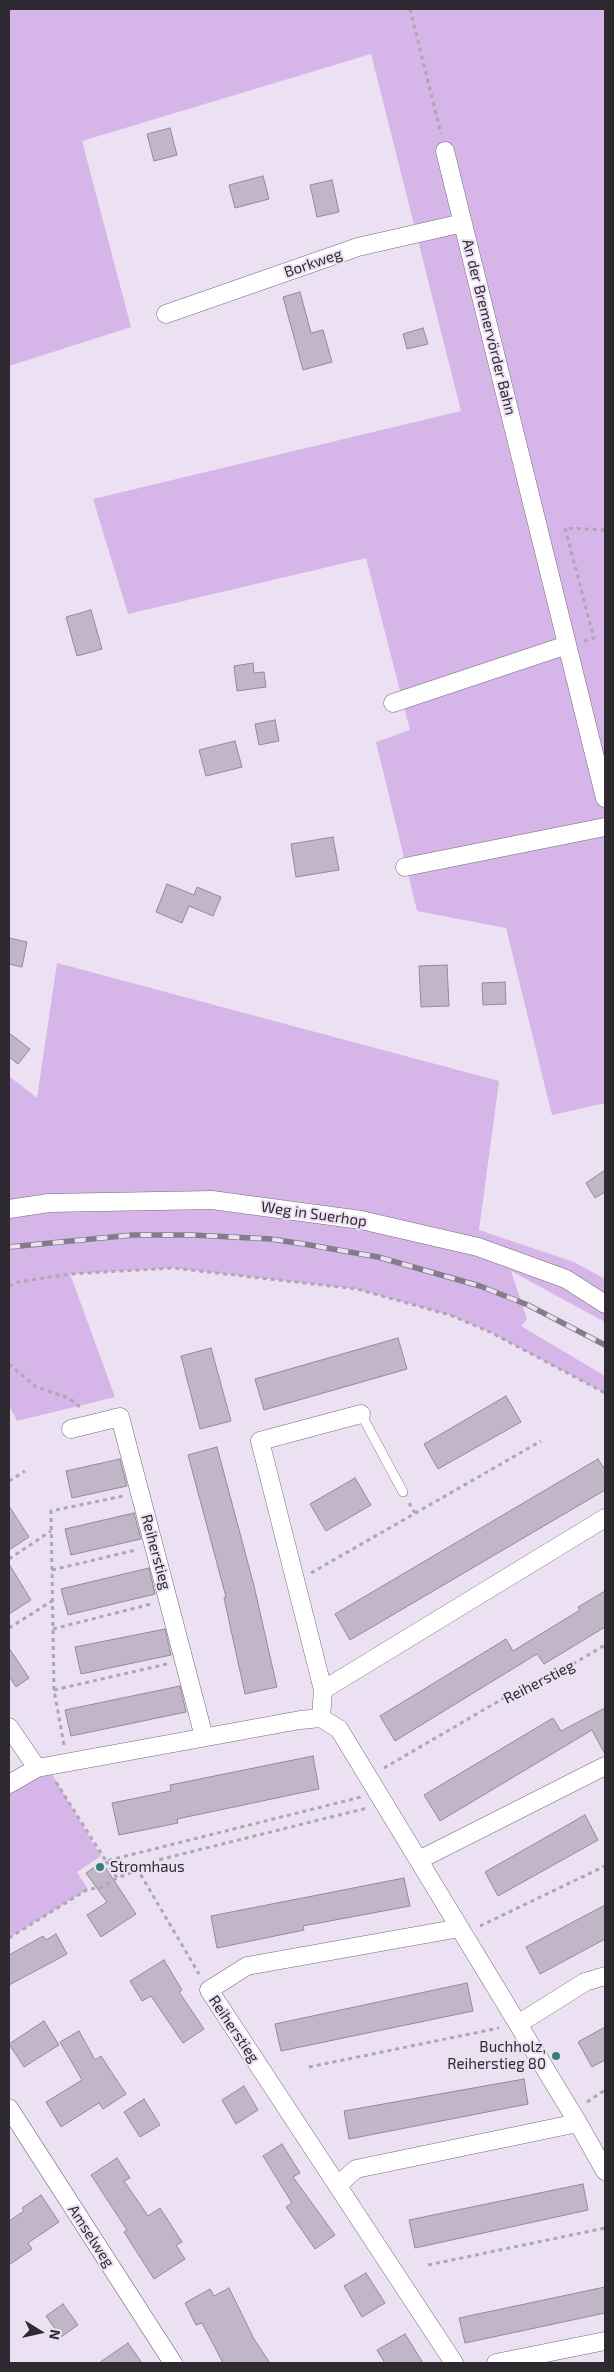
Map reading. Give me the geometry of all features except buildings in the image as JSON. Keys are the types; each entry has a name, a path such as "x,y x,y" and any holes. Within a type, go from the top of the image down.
{"street":[{"name":"An der Bremervörder Bahn","path":"445,151 605,798"},
{"name":"Borkweg","path":"166,314 358,248 463,224"},
{"path":"393,703 567,645"},
{"path":"405,867 605,828"},
{"name":"Weg in Suerhop","path":"9,1209 49,1204 212,1200 361,1220 478,1247 566,1279 605,1304"},
{"path":"321,1718 323,1690 260,1441 361,1414"},
{"name":"Reiherstieg","path":"71,1429 120,1417 204,1737"},
{"path":"323,1690 605,1518"},
{"path":"9,1784 42,1767 300,1720 321,1718 339,1729 578,2123 605,2171"},
{"path":"9,1727 42,1767"},
{"path":"419,1860 605,1766"},
{"name":"Reiherstieg","path":"454,2363 209,1990 246,1966 462,1931"},
{"path":"518,2024 585,1982 605,1976"},
{"name":"Amselweg","path":"9,2108 173,2363"},
{"path":"338,2185 356,2168 578,2123"},
{"path":"496,2363 605,2342"}],"lane":[{"path":"361,1414 403,1492"}],"path":[{"path":"410,9 445,151"},
{"path":"567,645 594,638 565,528 605,530"},
{"path":"9,1286 18,1282 70,1274 174,1268 357,1289 450,1315 490,1332 605,1393"},
{"path":"9,1364 36,1387 69,1398 100,1422"},
{"path":"296,1582 541,1441"},
{"path":"9,1482 25,1471"},
{"path":"68,1762 54,1690 51,1511 140,1492"},
{"path":"9,1559 51,1531"},
{"path":"52,1570 154,1546"},
{"path":"53,1629 168,1600"},
{"path":"9,1628 52,1601"},
{"name":"Reiherstieg","path":"368,1777 528,1684 549,1678 605,1646"},
{"path":"54,1690 184,1660"},
{"path":"42,1767 117,1878"},
{"path":"106,1861 381,1798"},
{"path":"9,1938 88,1888 100,1888 117,1878 138,1870 150,1862 381,1798"},
{"path":"462,1931 605,1866"},
{"path":"138,1870 209,1990"},
{"path":"309,2067 518,2024"},
{"path":"428,2265 605,2228"}],"shaded area":[{"path":"9,9 605,9 605,1103 552,1115 506,928 417,911 376,742 410,730 366,558 128,614 93,499 461,411 371,54 82,141 131,327 9,366"},
{"path":"57,963 499,1081 479,1230 574,1262 605,1279 605,1322 511,1271 527,1319 521,1326 605,1376 605,1393 490,1332 450,1315 357,1289 173,1268 70,1274 115,1397 17,1421 9,1405 9,1076 37,1098"},
{"path":"47,1766 101,1856 77,1872 88,1889 9,1938 9,1784"}],"railway":[{"path":"9,1247 133,1235 192,1235 271,1239 310,1245 378,1257 480,1286 528,1305 605,1345"}],"place":[{"name":"Stromhaus","path":"100,1867"},
{"name":"Buchholz, Reiherstieg 80","path":"556,2056"}]}
